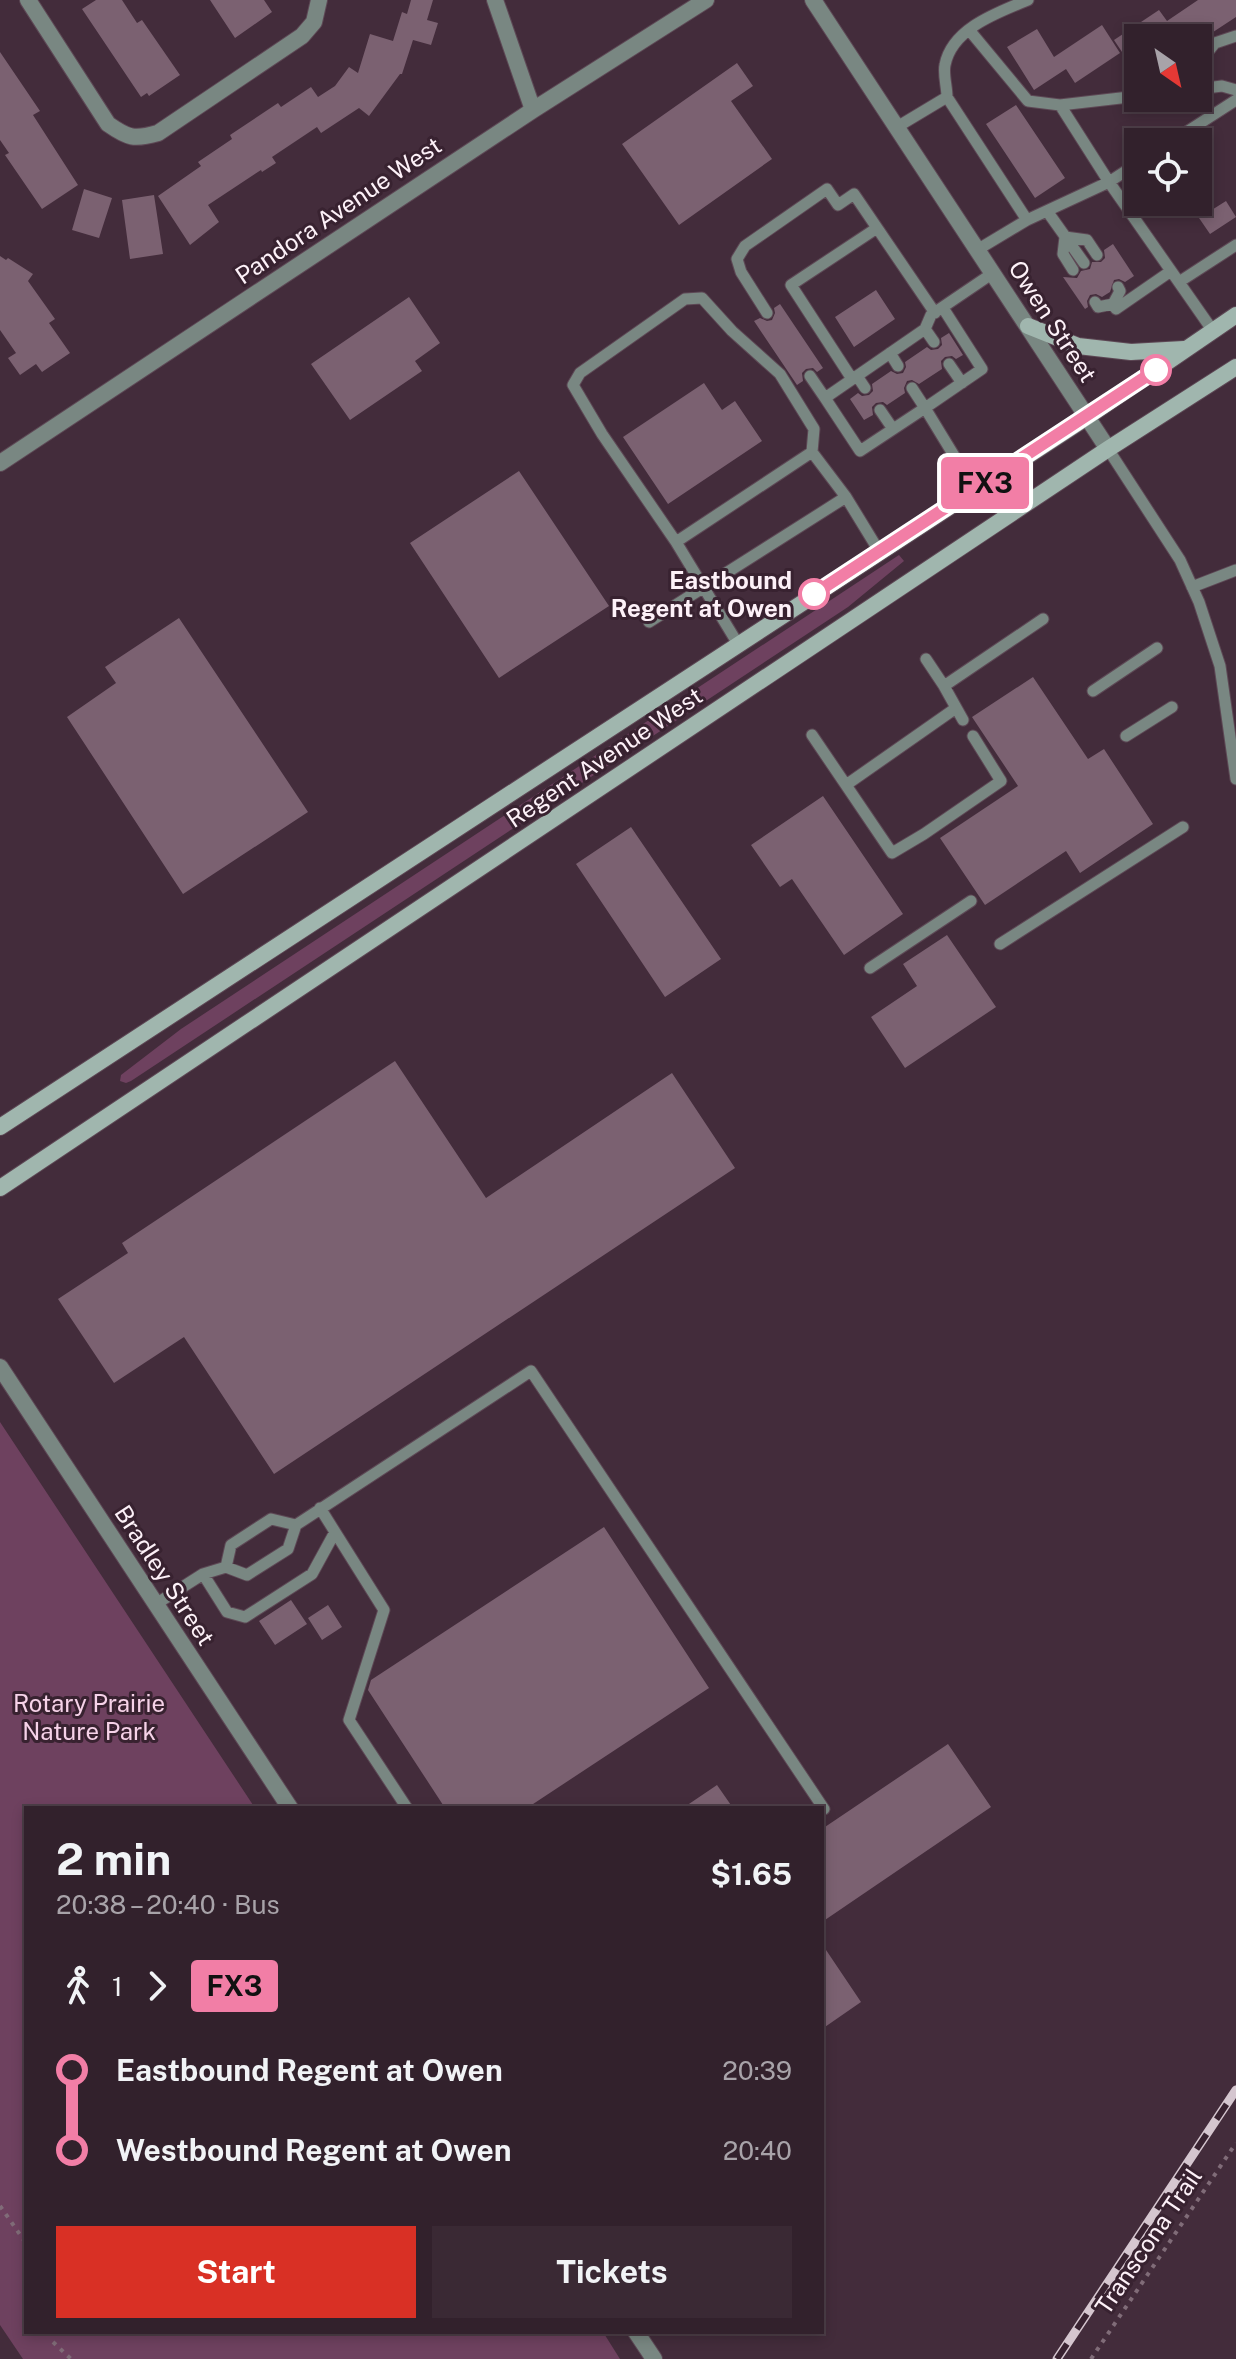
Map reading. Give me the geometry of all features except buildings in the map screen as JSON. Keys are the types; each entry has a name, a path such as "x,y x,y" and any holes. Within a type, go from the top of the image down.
{"main road":[{"name":"Regent Avenue West","path":"0,1127 1087,417 1236,315"},
{"path":"1028,326 1078,346 1131,352 1186,349"},
{"name":"Regent Avenue West","path":"0,1188 1108,449 1236,367"}],"street":[{"path":"28,0 108,124 125,136 141,138 158,133 302,36 314,22 319,0"},
{"path":"495,0 533,110"},
{"name":"Pandora Avenue West","path":"2,459 706,0"},
{"name":"Owen Street","path":"813,0 1108,449"},
{"name":"Bradley Street","path":"0,1367 289,1806"},
{"path":"637,2334 654,2359"}],"lane":[{"path":"1027,220 947,97 945,65 955,44 987,17 1028,0"},
{"path":"970,31 1028,101 1060,105 1124,98"},
{"path":"1212,47 1236,36"},
{"path":"1212,87 1236,90"},
{"path":"897,127 947,97"},
{"path":"1193,128 1236,100"},
{"path":"1060,105 1109,182 1213,331"},
{"path":"977,250 1027,220 1124,172"},
{"path":"767,313 741,272 737,259 745,246 827,189 838,205 854,194 982,369 860,451 810,376"},
{"path":"1047,211 1065,237 1079,266"},
{"path":"865,388 854,377 791,285 877,228"},
{"path":"1065,237 1087,240 1097,255"},
{"path":"1179,282 1236,245"},
{"path":"1109,299 1116,309 1171,271"},
{"path":"825,398 925,329 939,310 993,273"},
{"path":"1095,302 1098,307 1120,291 1118,287"},
{"path":"738,644 676,542 602,434 573,385 580,373 685,299 702,298 732,331 780,374 814,429 812,452 846,497 879,551"},
{"path":"925,329 934,342"},
{"path":"890,353 898,366"},
{"path":"949,364 962,383"},
{"path":"912,388 975,490"},
{"path":"880,410 893,429"},
{"name":"Owen Street","path":"1108,449 1180,560 1192,587 1220,666 1236,779"},
{"path":"676,542 812,452"},
{"path":"649,622 846,497"},
{"path":"1192,587 1236,570"},
{"path":"944,686 1043,619"},
{"path":"1093,691 1157,648"},
{"path":"926,659 963,720"},
{"path":"1126,736 1172,707"},
{"path":"846,785 956,708"},
{"path":"812,735 892,853 1001,781 973,736"},
{"path":"1000,944 1183,827"},
{"path":"870,968 971,901"},
{"path":"156,1604 203,1574 226,1567 247,1575 288,1549 296,1525 531,1371 822,1806"},
{"path":"320,1508 384,1610 349,1720 406,1806"},
{"path":"226,1567 231,1545 271,1519 296,1525"},
{"path":"203,1574 227,1612 245,1617 312,1574 335,1532"}],"path":[{"name":"Transcona Trail","path":"1091,2359 1236,2143"},
{"path":"0,2206 24,2240"},
{"path":"53,2334 53,2342 71,2359"}],"green space":[{"path":"899,555 904,561 848,607 131,1081 120,1081 121,1075 181,1029"},
{"name":"Rotary Prairie Nature Park","path":"0,1422 254,1806 24,1806 24,2334 604,2334 620,2359 23,2359 0,2325"}],"railway":[{"path":"1057,2359 1236,2090"}],"bus line":[{"name":"FX3","path":"814,594 1156,370"}],"place":[{"name":"Eastbound Regent at Owen","path":"814,594"}]}
